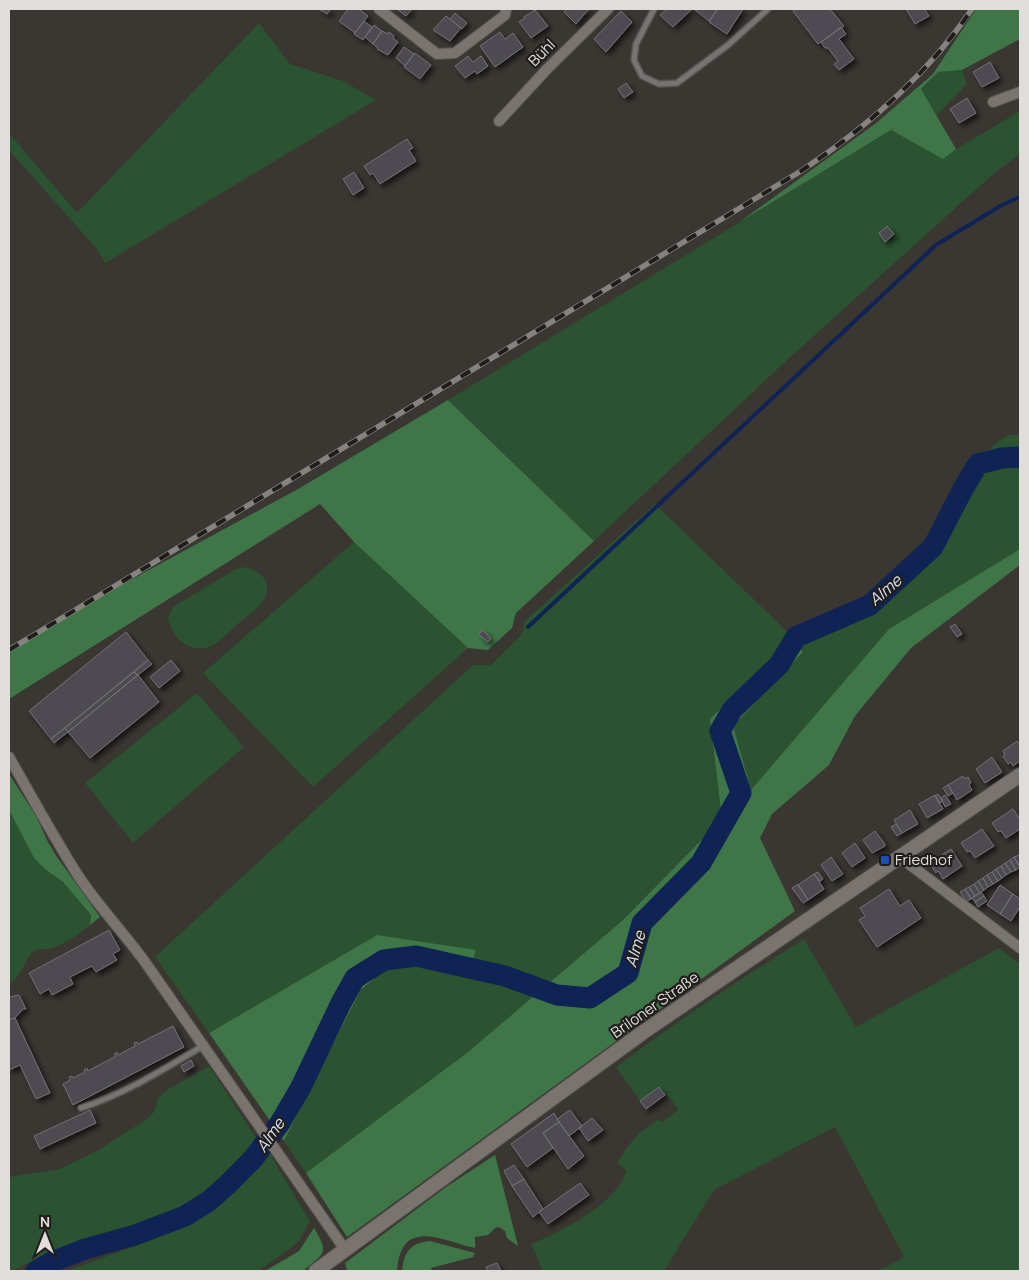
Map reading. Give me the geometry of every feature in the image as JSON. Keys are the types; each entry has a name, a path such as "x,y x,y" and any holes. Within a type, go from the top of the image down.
{"main road":[{"name":"Briloner Straße","path":"316,1271 346,1251 498,1137 634,1039 1020,775"}],"street":[{"path":"379,9 437,54 455,53 506,15 506,9"},
{"name":"Bühl","path":"498,121 608,9"},
{"path":"993,102 1020,92"},
{"path":"9,757 80,878 110,919 130,940 146,962 346,1251"},
{"path":"901,858 1020,948"}],"lane":[{"path":"654,9 636,44 634,60 642,76 659,84 677,83 728,45 768,9"},
{"path":"81,1108 102,1101 129,1088 203,1046"}],"green space":[{"path":"976,9 1020,9 1020,39 962,70 938,72 921,89 956,149 943,159 891,130 738,223 875,124 933,74"},
{"path":"259,23 290,64 343,81 376,100 105,263 97,249 9,150 9,133 77,213"},
{"path":"962,70 967,84 937,115 921,90 938,72"},
{"path":"1020,111 1020,154 992,175 785,362 594,541 448,400 891,130 943,158"},
{"path":"448,400 594,541 516,613 512,628 488,650 468,648 354,542 320,504 9,699 9,646 298,489"},
{"path":"1008,435 1020,435 1020,549 889,629 751,791 732,726 803,652 787,638 778,652 710,719 722,819 623,920 468,1052 306,1173 284,1141 361,991 386,969 417,965 467,976 377,935 209,1033 155,957 473,665 491,665 521,635 525,621 655,504 800,644 872,611 937,550 980,475 992,446"},
{"path":"354,542 468,648 313,787 203,673"},
{"path":"1020,549 1020,565 911,648 855,716 829,765 772,814 760,838 795,911 347,1237 306,1173 468,1052 623,920 722,819 710,719 778,652 788,638 803,652 733,726 751,790 889,629"},
{"path":"247,567 259,573 266,582 266,597 260,605 209,647 195,648 179,640 172,630 168,618 173,607 236,569"},
{"path":"197,693 244,747 133,843 85,783"},
{"path":"9,774 36,816 57,857 100,917 90,925 91,915 63,882 34,858 9,810"},
{"path":"9,810 34,858 63,882 91,915 90,925 71,939 50,949 31,953 18,976 9,984"},
{"path":"377,935 476,950 467,976 417,965 386,969 361,990 284,1141 209,1033"},
{"path":"804,939 856,1027 999,948 1020,964 1020,1271 878,1271 904,1257 835,1127 714,1190 664,1271 543,1271 531,1244 574,1223 604,1201 617,1189 627,1171 617,1163 631,1143 651,1124 659,1119 662,1122 678,1110 659,1087 640,1101 616,1067 756,969"},
{"path":"209,1066 257,1139 220,1179 173,1215 9,1271 9,1177 60,1169 100,1149 147,1119 154,1112 159,1097 167,1090"},
{"path":"270,1152 310,1221 299,1241 258,1271 67,1271 170,1233 207,1214 238,1189"},
{"path":"495,1155 518,1246 507,1238 505,1231 499,1227 495,1228 488,1235 475,1237 475,1248 425,1236 415,1238 406,1243 400,1254 397,1271 347,1271 345,1263 446,1187"},
{"path":"314,1228 323,1248 322,1253 316,1260 303,1271 265,1271 299,1251"},
{"path":"430,1241 475,1253 473,1257 431,1268 432,1271 402,1271 404,1259 409,1250 417,1244"}],"building":[{"path":"319,9 331,9 327,14"},
{"path":"348,9 359,9 368,16 355,33 339,21"},
{"path":"397,9 412,9 406,16"},
{"path":"567,9 589,9 576,24 564,12"},
{"path":"667,9 692,9 673,27 660,15"},
{"path":"694,9 715,9 717,10 709,21"},
{"path":"717,9 743,9 727,34 709,22"},
{"path":"796,9 830,9 844,26 818,44 793,11"},
{"path":"906,9 924,9 929,16 915,24"},
{"path":"535,10 548,26 531,38 519,22"},
{"path":"621,11 632,22 606,52 594,39"},
{"path":"455,13 467,23 462,29 450,19"},
{"path":"446,16 461,28 450,41 433,30"},
{"path":"364,21 372,27 363,40 354,34"},
{"path":"374,25 382,31 373,44 365,37"},
{"path":"841,27 846,34 839,39 854,59 839,70 834,64 838,61 821,42"},
{"path":"382,31 388,34 389,32 398,42 388,55 377,49 373,44"},
{"path":"500,32 505,39 513,33 523,47 495,67 480,46"},
{"path":"404,47 414,54 405,66 396,58"},
{"path":"415,53 431,65 420,79 404,67"},
{"path":"468,56 473,62 481,56 488,66 477,74 475,71 465,78 455,66"},
{"path":"990,62 999,78 982,87 973,72"},
{"path":"626,83 633,92 624,98 618,89"},
{"path":"967,98 976,113 959,123 950,109"},
{"path":"407,139 413,148 409,150 416,161 380,184 373,173 370,175 364,166"},
{"path":"354,172 364,188 353,195 343,179"},
{"path":"887,226 894,234 885,242 879,233"},
{"path":"955,624 962,634 957,637 950,627"},
{"path":"483,630 491,639 487,642 479,634"},
{"path":"126,632 148,660 51,739 29,711"},
{"path":"148,660 152,664 138,675 134,672"},
{"path":"171,660 180,671 159,688 150,677"},
{"path":"134,672 138,675 68,732 65,728"},
{"path":"138,675 159,702 90,758 68,732"},
{"path":"65,728 68,732 54,743 51,739"},
{"path":"1017,741 1020,745 1020,761 1013,766 1011,762 1008,764 1003,756 1005,755 1003,751"},
{"path":"992,757 1002,772 985,783 976,769"},
{"path":"963,776 965,779 968,777 972,790 957,800 948,785"},
{"path":"948,785 953,793 948,796 943,788"},
{"path":"938,794 943,801 939,803 935,796"},
{"path":"935,795 943,809 927,818 919,804"},
{"path":"945,795 951,804 945,807 941,798"},
{"path":"1013,809 1020,819 1020,829 1006,838 1001,831 998,832 992,823"},
{"path":"910,810 918,824 902,833 894,820"},
{"path":"896,824 902,833 897,836 891,827"},
{"path":"982,829 994,846 975,858 970,851 967,852 961,843"},
{"path":"875,831 885,846 872,853 863,840"},
{"path":"855,843 865,858 852,867 842,853"},
{"path":"951,849 962,866 943,879 938,871 936,873 929,863"},
{"path":"1019,855 1020,857 1020,867 1014,857"},
{"path":"831,857 843,874 832,881 821,865"},
{"path":"1014,857 1020,867 1016,870 1010,860"},
{"path":"1010,860 1016,870 1011,872 1005,863"},
{"path":"1005,863 1011,872 1006,875 1001,866"},
{"path":"1001,866 1006,875 1002,878 996,869"},
{"path":"996,869 1002,878 998,881 992,872"},
{"path":"818,872 823,879 820,881 814,874"},
{"path":"992,872 998,881 993,884 987,875"},
{"path":"814,874 824,889 808,900 798,885"},
{"path":"987,875 993,884 988,887 983,878"},
{"path":"983,878 988,887 984,890 978,881"},
{"path":"978,881 984,890 980,893 974,884"},
{"path":"798,884 808,900 803,903 792,888"},
{"path":"974,884 980,893 975,896 969,887"},
{"path":"1000,885 1013,894 1000,914 987,905"},
{"path":"969,887 975,896 971,899 965,889"},
{"path":"889,889 900,906 909,900 921,918 877,947 859,920 865,916 860,908"},
{"path":"965,889 971,899 966,901 960,892"},
{"path":"981,892 984,896 975,902 972,898"},
{"path":"1013,894 1020,899 1020,907 1011,921 1000,914"},
{"path":"984,896 987,901 978,907 975,902"},
{"path":"109,930 120,950 113,954 117,960 96,972 92,966 70,977 73,984 52,995 49,989 40,994 29,973"},
{"path":"19,995 26,1009 23,1009 15,1018 9,1020 9,997"},
{"path":"15,1018 50,1093 36,1099 20,1065 9,1070 9,1020"},
{"path":"173,1026 184,1047 73,1105 63,1084 70,1080 69,1077 72,1076 73,1078 85,1072 84,1070 87,1068 88,1071 116,1056 114,1054 117,1052 118,1055 135,1046 134,1043 137,1042 138,1044"},
{"path":"191,1060 194,1066 184,1072 181,1066"},
{"path":"659,1087 665,1095 646,1109 640,1101"},
{"path":"90,1110 96,1123 40,1149 34,1136"},
{"path":"570,1110 582,1126 569,1136 557,1119"},
{"path":"554,1113 559,1122 543,1133 553,1148 527,1167 511,1144"},
{"path":"592,1118 603,1130 588,1141 579,1128"},
{"path":"559,1122 584,1156 568,1169 543,1133"},
{"path":"514,1165 524,1179 512,1186 504,1171"},
{"path":"524,1179 543,1209 533,1217 512,1186"},
{"path":"580,1183 589,1195 548,1224 539,1212"},
{"path":"497,1263 501,1271 488,1271 486,1267"}],"waterway":[{"path":"528,627 936,245 1002,205 1020,197"},
{"name":"Alme","path":"36,1271 52,1262 85,1249 135,1235 185,1216 209,1201 227,1185 253,1159 280,1123 301,1087 355,978 384,960 416,956 505,976 557,995 590,998 628,973 642,923 701,863 741,793 720,731 732,710 779,665 796,637 870,605 933,547 978,464 1002,458 1020,457"}],"railway":[{"path":"9,650 801,171 849,137 894,98 936,56 972,9"}],"place":[{"name":"Friedhof","path":"885,860"}]}
